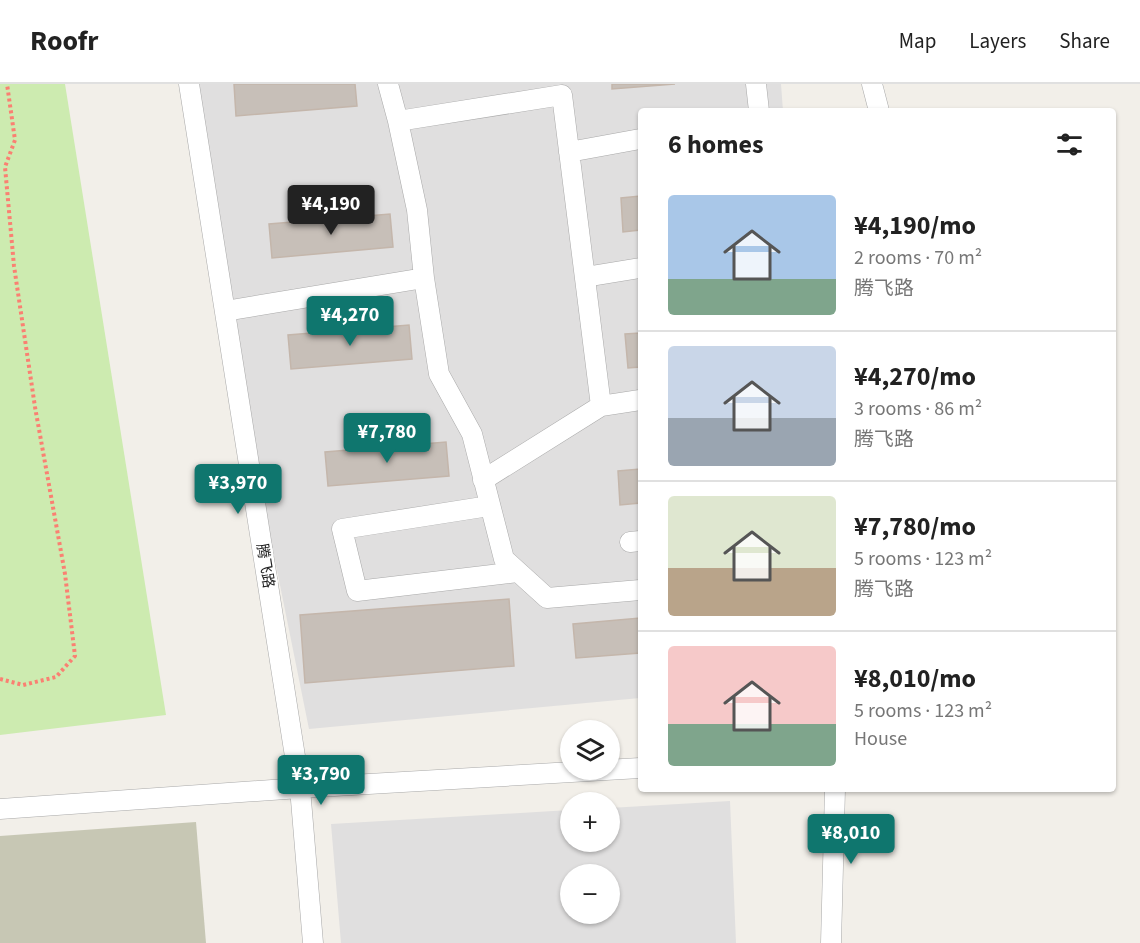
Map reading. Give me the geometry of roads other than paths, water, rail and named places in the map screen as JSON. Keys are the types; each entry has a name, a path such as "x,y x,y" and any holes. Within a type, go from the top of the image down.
{"street":[{"name":"腾飞路","path":"189,84 300,788 313,943"},
{"path":"388,84 417,210 424,278 439,374 472,434 504,559 547,598 638,590"},
{"path":"756,84 759,108"},
{"path":"872,84 878,108"},
{"path":"398,121 562,95 601,406"},
{"path":"569,152 638,139"},
{"path":"585,277 638,268"},
{"path":"225,311 424,278"},
{"path":"483,480 601,406 638,400"},
{"path":"489,506 342,529 357,591 518,572"},
{"path":"0,809 638,768"},
{"path":"831,943 834,792"}]}
